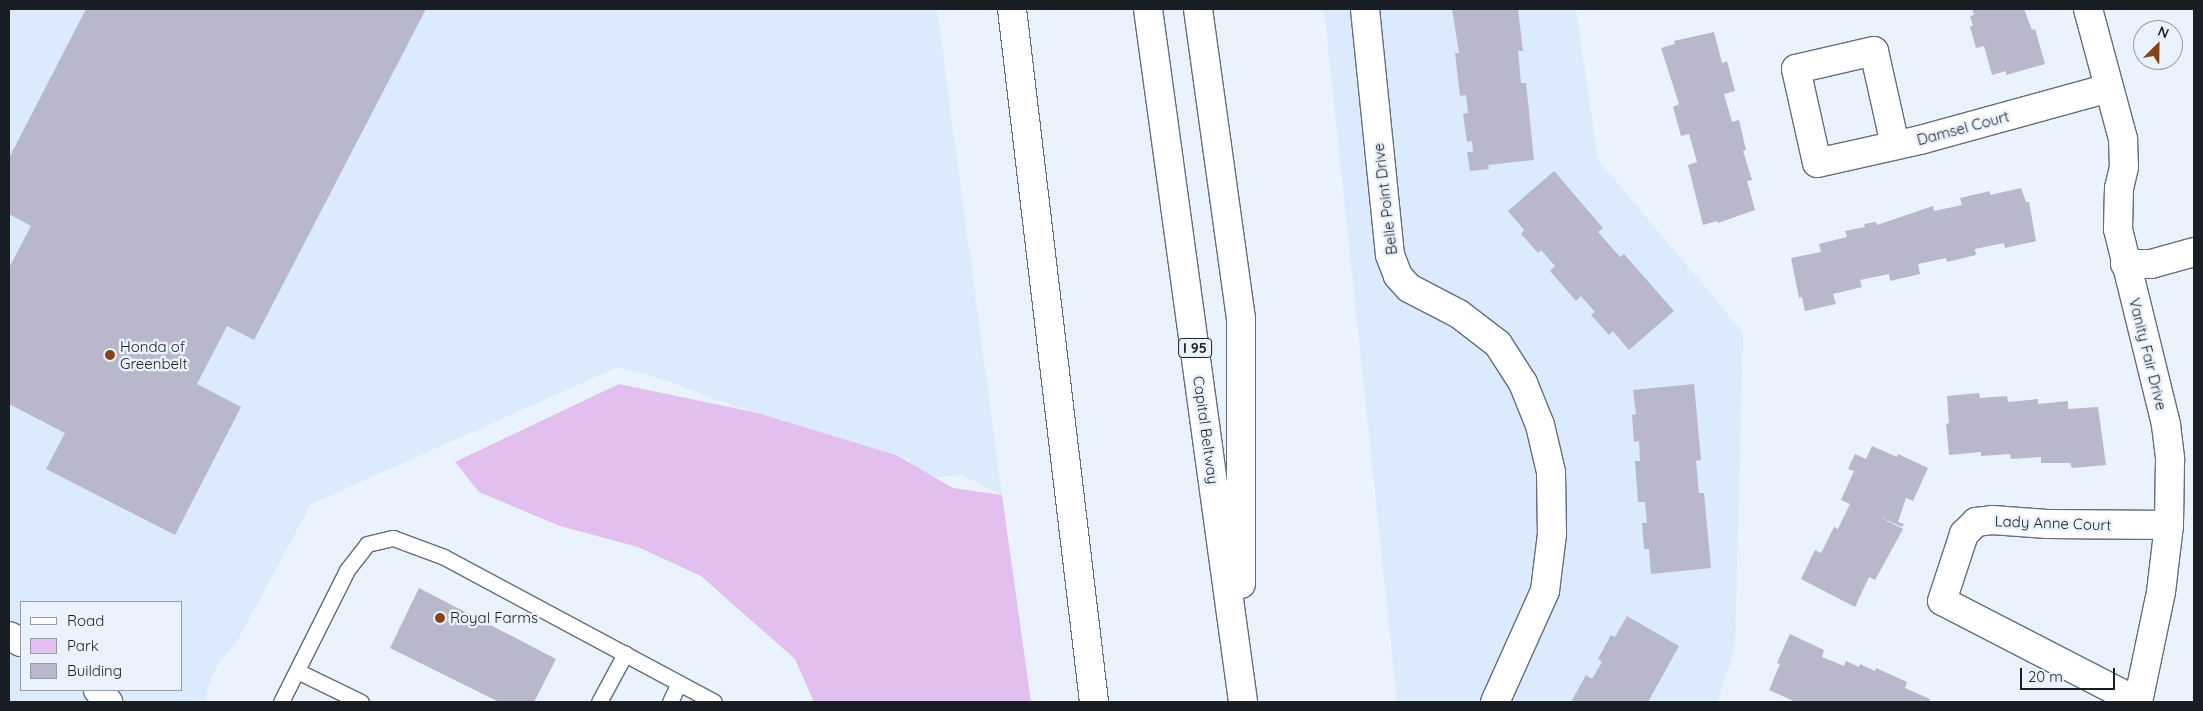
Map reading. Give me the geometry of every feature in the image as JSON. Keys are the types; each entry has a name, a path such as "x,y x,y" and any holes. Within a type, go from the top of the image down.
{"main road":[{"path":"1005,9 1029,143"},
{"path":"1012,9 1094,702"},
{"name":"Capital Beltway","path":"1148,9 1242,695"},
{"path":"1198,9 1241,318 1242,695"},
{"name":"Belle Point Drive","path":"1365,9 1390,255 1398,276 1409,288 1459,314 1498,344 1526,391 1540,425 1550,472 1552,534 1544,591 1495,702"},
{"name":"Vanity Fair Drive","path":"2088,9 2122,139 2124,167 2119,188 2118,228 2125,264 2166,425 2171,489 2161,592 2138,702"},
{"name":"Damsel Court","path":"1895,145 1874,52 1796,68 1817,164 1895,145 2109,88"},
{"path":"2125,264 2152,264 2194,252"},
{"name":"Lady Anne Court","path":"2138,702 1942,601 1964,534 1976,522 1992,520 2047,524 2169,525"},
{"path":"99,691 108,702"}],"lane":[{"path":"281,702 347,570 367,544 393,538 444,557 714,702"},
{"path":"599,702 625,654"},
{"path":"297,672 361,702"},
{"path":"670,702 679,683"}],"shaded area":[{"path":"9,9 937,9 1002,495 962,475 919,479 909,459 722,402 668,381 618,367 311,504 236,643 219,662 208,686 205,702 9,702"},
{"path":"1324,9 1576,9 1598,160 1743,332 1735,649 1717,702 1397,702"}],"green space":[{"path":"619,384 758,413 896,455 953,488 1002,495 1031,702 814,702 795,659 701,576 638,547 560,526 479,492 455,462"}],"building":[{"path":"86,9 426,9 254,340 227,326 197,384 241,407 175,535 46,469 65,433 9,404 9,268 31,226 9,214 9,158"},
{"path":"1452,9 1518,9 1523,51 1518,51 1521,83 1526,83 1534,160 1488,165 1489,169 1470,171 1467,152 1473,152 1472,141 1467,142 1463,114 1468,113 1466,95 1460,96 1455,53 1459,53"},
{"path":"1972,9 2024,9 2032,30 2035,29 2045,64 2006,75 2006,71 1992,75 1984,46 1976,48 1970,26 1973,26 1970,16 1974,15"},
{"path":"1714,32 1722,63 1727,61 1735,91 1724,94 1732,122 1739,120 1746,150 1743,151 1752,180 1747,181 1755,210 1718,223 1717,221 1703,225 1688,165 1697,162 1689,134 1681,136 1673,107 1679,104 1661,48 1675,44 1674,41"},
{"path":"1554,171 1603,228 1598,232 1620,257 1624,254 1674,311 1629,350 1613,331 1609,335 1591,315 1595,312 1581,296 1576,301 1550,271 1555,266 1541,250 1538,253 1521,234 1524,230 1508,211"},
{"path":"2021,188 2026,202 2029,202 2036,241 2005,248 2004,243 1975,249 1976,255 1947,262 1946,258 1918,264 1920,274 1890,281 1889,274 1860,280 1862,287 1833,294 1836,304 1805,311 1802,297 1799,298 1791,258 1821,252 1819,244 1847,237 1845,231 1865,227 1864,224 1876,222 1877,225 1933,206 1934,211 1962,205 1960,198 1990,191 1990,195"},
{"path":"1694,384 1701,460 1696,461 1699,493 1704,493 1711,568 1651,574 1649,549 1644,549 1642,523 1647,523 1645,502 1638,502 1635,461 1640,461 1639,441 1634,442 1632,415 1636,414 1633,390"},
{"path":"1979,393 1980,398 2007,396 2008,402 2038,399 2038,404 2068,401 2068,409 2098,407 2106,465 2072,468 2070,463 2041,463 2041,457 2011,459 2010,454 1981,456 1981,452 1949,455 1946,424 1949,423 1947,396"},
{"path":"1872,446 1897,457 1898,454 1928,468 1913,501 1906,498 1898,522 1904,524 1902,527 1878,516 1903,529 1875,580 1869,577 1855,607 1801,579 1815,550 1821,553 1834,527 1838,529 1850,504 1841,500 1854,471 1848,469 1855,454 1866,459"},
{"name":"Royal Farms","path":"419,588 556,659 534,702 499,702 390,648"},
{"path":"1627,616 1679,646 1648,702 1571,702 1586,675 1592,679 1602,662 1598,659 1611,635 1615,637"},
{"path":"1790,634 1824,650 1822,657 1844,666 1846,661 1859,667 1860,664 1875,671 1876,668 1907,682 1905,688 1930,699 1929,702 1796,702 1769,690 1780,664 1777,663"}],"place":[{"name":"Honda of Greenbelt","path":"110,355"},
{"name":"Royal Farms","path":"440,618"}]}
